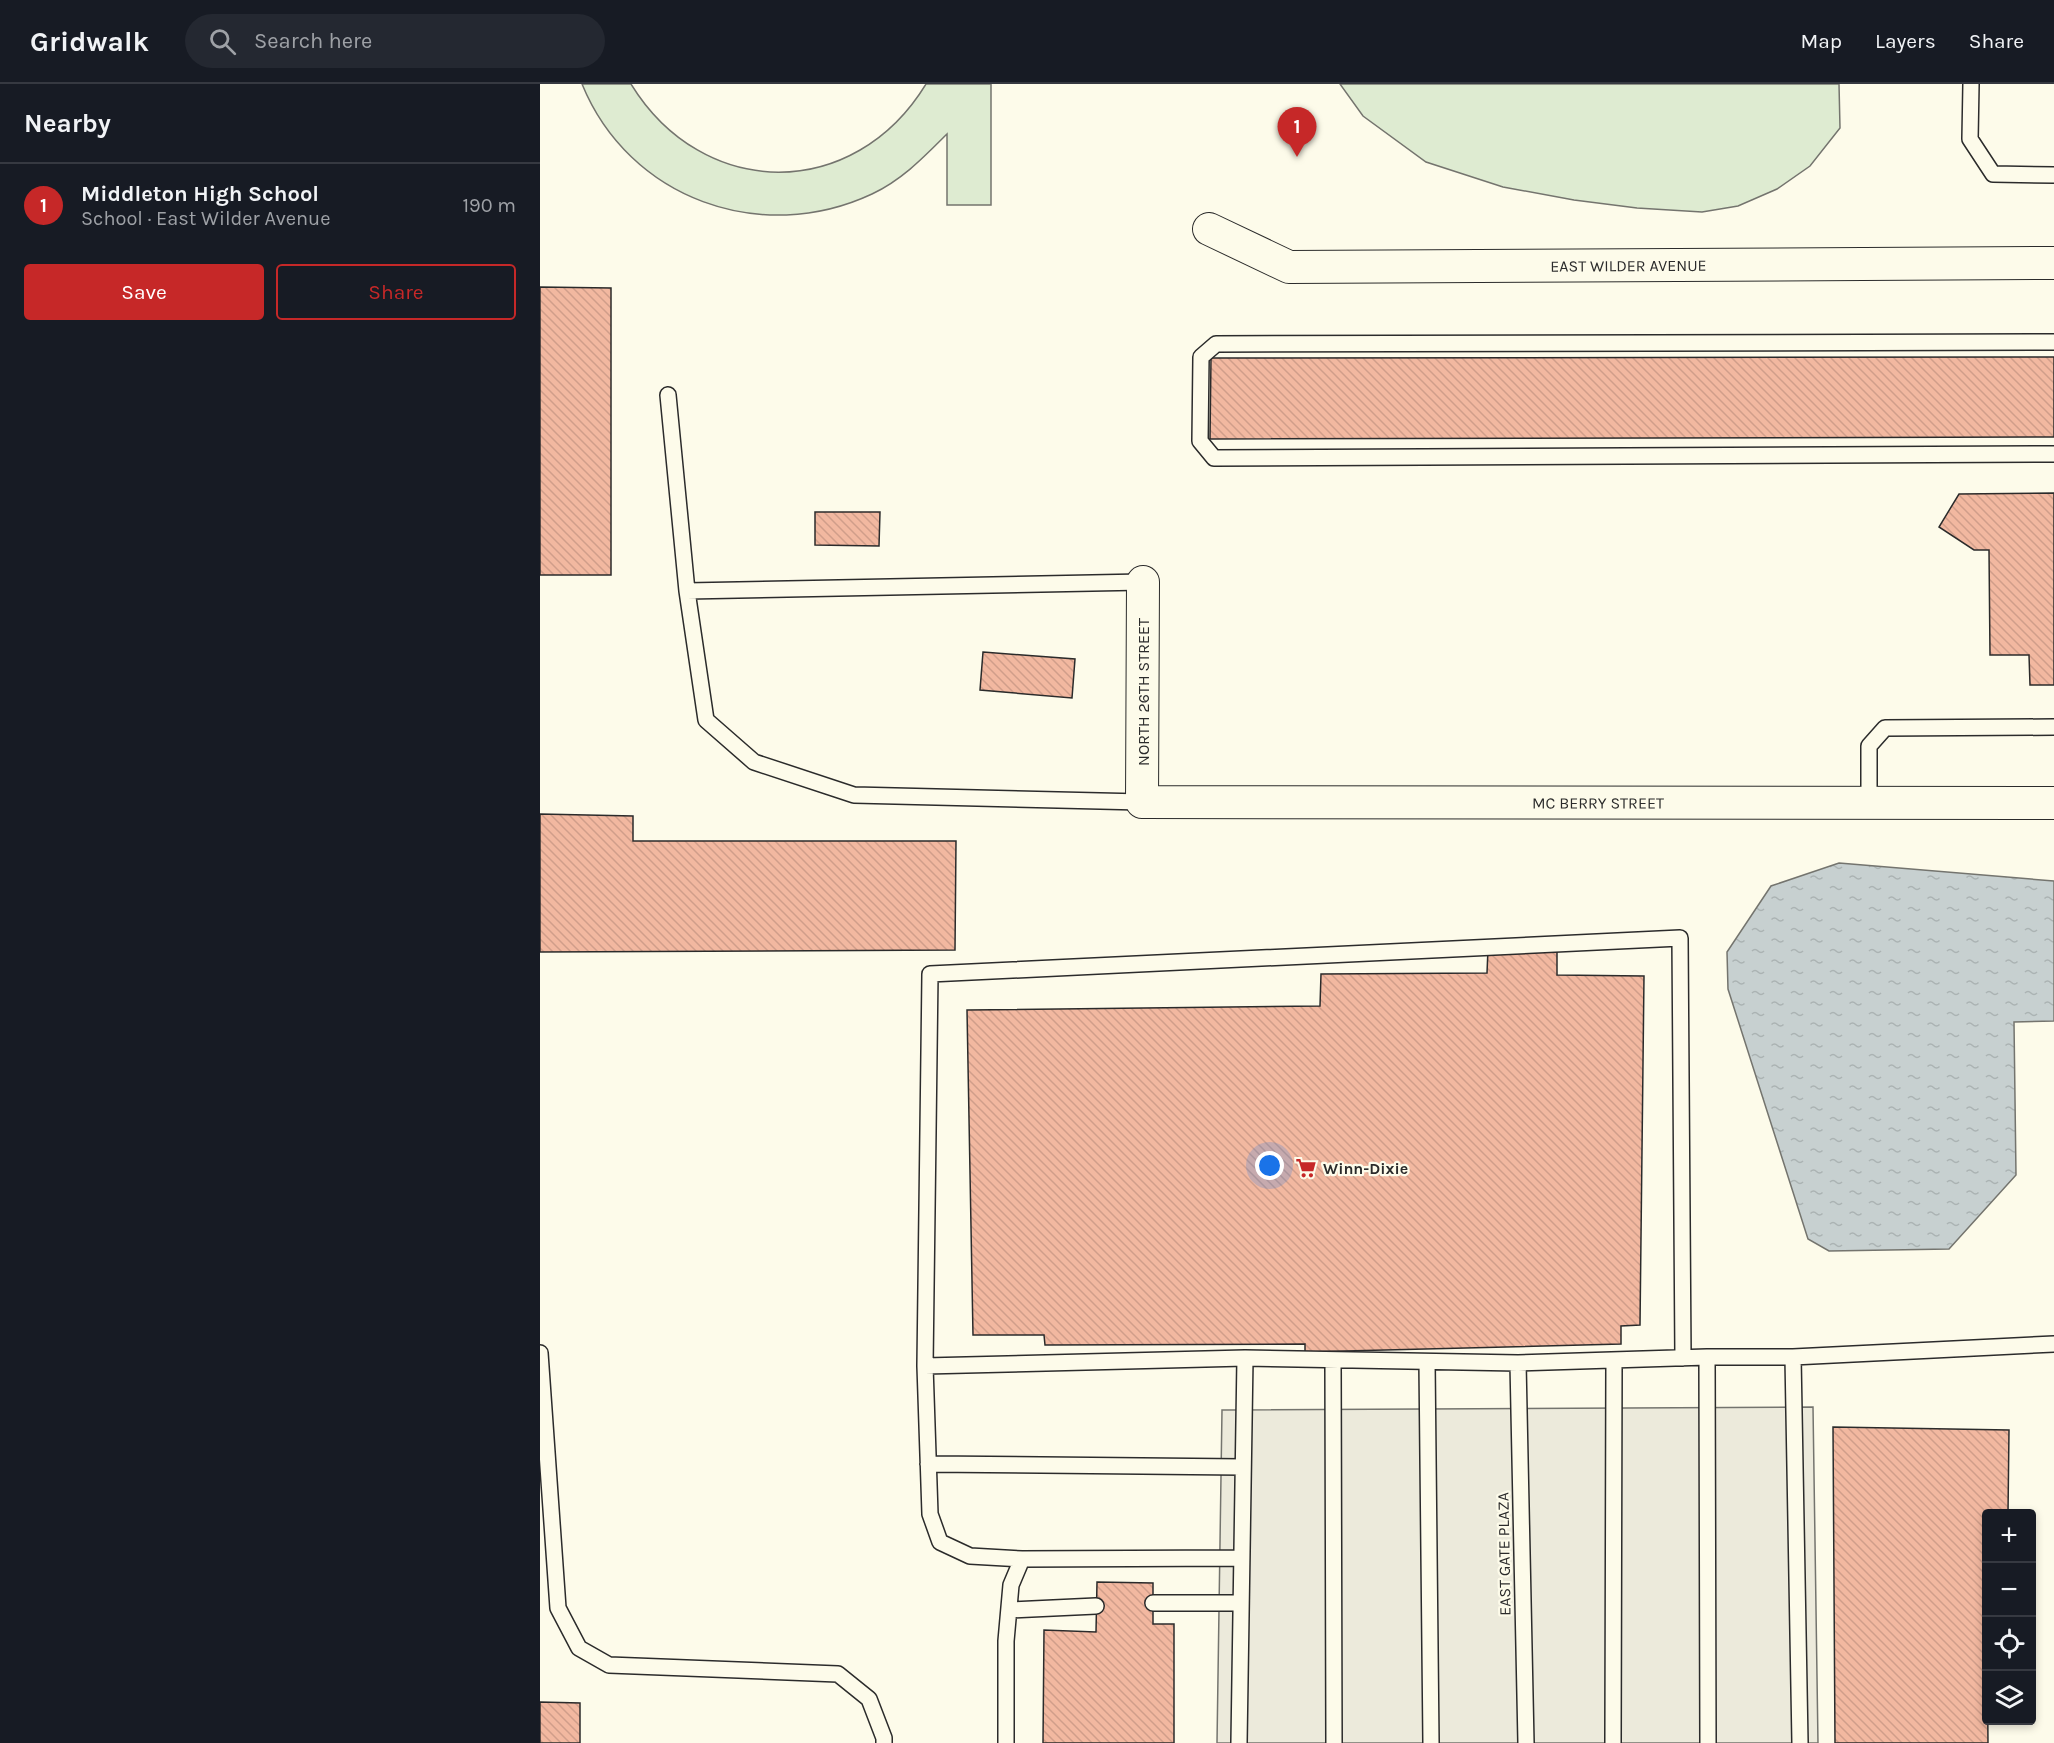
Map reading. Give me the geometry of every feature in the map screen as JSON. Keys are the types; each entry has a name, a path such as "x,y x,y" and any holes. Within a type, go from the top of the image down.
{"street":[{"name":"EAST WILDER AVENUE","path":"1209,229 1289,267 2054,263"},
{"name":"NORTH 26TH STREET","path":"1142,802 1143,582"},
{"name":"MC BERRY STREET","path":"1142,802 2054,803"}],"lane":[{"path":"1971,84 1970,139 1993,174 2054,175"},
{"path":"2054,342 1216,345 1201,357 1200,441 1214,458 2054,454"},
{"path":"668,395 687,591 706,720 754,762 854,795 1142,802"},
{"path":"687,591 1143,582"},
{"path":"1869,803 1869,746 1885,728 2054,727"},
{"path":"1240,1558 1022,1559 970,1556 940,1542 930,1514 925,1366 930,974 1680,938 1683,1358"},
{"path":"925,1366 1245,1358 1518,1363 1683,1358 1793,1358 2054,1344"},
{"path":"540,1353 558,1608 579,1648 609,1665 838,1674 869,1699 884,1743"},
{"path":"1239,1743 1240,1558 1245,1358"},
{"path":"1707,1358 1708,1743"},
{"path":"1793,1358 1800,1743"},
{"path":"1333,1360 1334,1743"},
{"path":"1613,1743 1614,1360"},
{"path":"1426,1362 1431,1743"},
{"name":"EAST GATE PLAZA","path":"1518,1363 1526,1743"},
{"path":"928,1464 1242,1467"},
{"path":"1006,1743 1006,1641 1011,1585 1022,1559"},
{"path":"1153,1603 1240,1603"},
{"path":"1010,1610 1096,1605"}],"green space":[{"path":"582,84 631,84 661,122 697,150 737,167 778,172 820,167 860,150 896,123 926,84 991,84 991,205 947,205 947,134 893,182 872,194 830,209 786,215 744,212 703,202 665,183 632,157 603,124"},
{"path":"1340,84 1839,84 1840,128 1810,166 1777,189 1738,206 1702,212 1637,208 1574,200 1503,187 1426,162 1363,116"}],"shaded area":[{"path":"1813,1407 1818,1743 1217,1743 1222,1410"}],"water":[{"path":"1839,863 2054,881 2054,1021 2014,1022 2016,1175 1949,1249 1829,1251 1808,1239 1728,989 1727,952 1771,886"}],"building":[{"path":"540,287 611,288 611,575 540,575"},
{"path":"2054,357 2054,437 1210,439 1211,358"},
{"path":"2054,493 2054,685 2030,685 2029,655 1990,655 1989,550 1974,550 1939,527 1959,494"},
{"path":"815,512 880,512 879,546 815,545"},
{"path":"983,652 1075,659 1072,698 980,690"},
{"path":"540,814 633,816 633,841 956,841 955,950 540,952"},
{"name":"Winn-Dixie","path":"1488,949 1557,950 1557,975 1644,976 1640,1325 1621,1326 1621,1344 1305,1352 1305,1344 1045,1345 1044,1335 973,1335 967,1010 1320,1006 1321,974 1487,973"},
{"path":"1833,1427 2009,1430 2008,1509 1982,1509 1982,1725 1988,1725 1988,1743 1835,1743"},
{"path":"1097,1582 1153,1583 1153,1624 1174,1624 1174,1743 1043,1743 1044,1630 1096,1632"},
{"path":"540,1702 580,1703 580,1743 540,1743"}],"place":[{"name":"Middleton High School","path":"1297,157"},
{"name":"Winn-Dixie","path":"1306,1168"}]}
